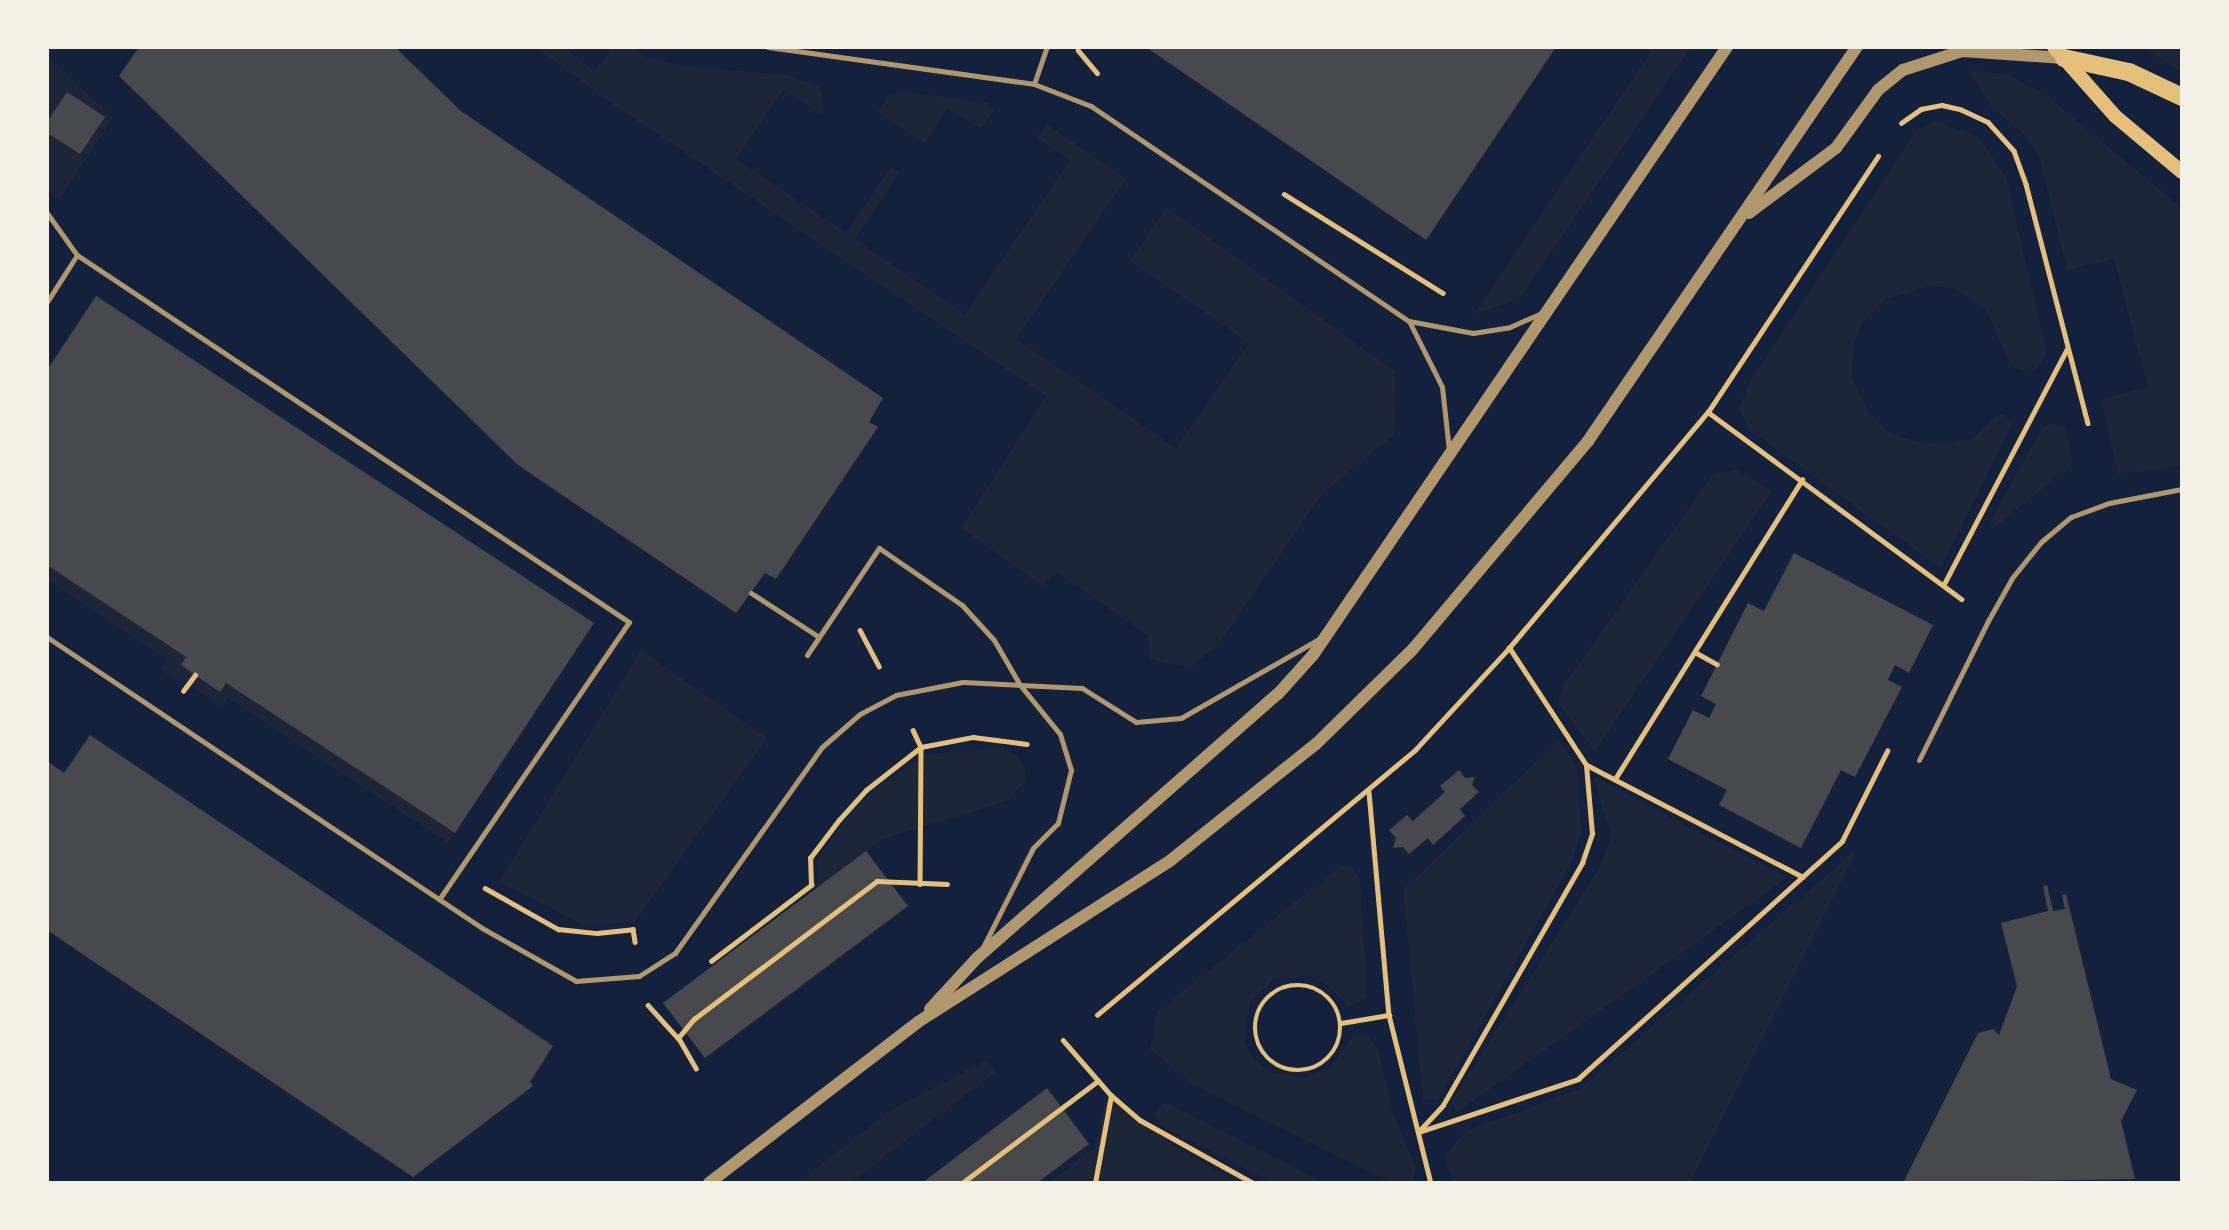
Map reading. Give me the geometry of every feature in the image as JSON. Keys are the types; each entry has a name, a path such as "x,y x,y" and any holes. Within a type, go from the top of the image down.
{"main road":[{"path":"2059,53 2129,72 2182,97"},
{"path":"2059,53 2115,116 2182,172"}],"street":[{"path":"918,1022 977,958 1278,694 1327,635 1727,47"},
{"path":"709,1183 918,1022 1171,860 1345,716 1413,649 1542,499 1588,441 1857,47"},
{"path":"1741,219 1836,148 1878,90 1903,70 1962,51 2059,53"}],"lane":[{"path":"768,47 1034,84 1091,106 1409,321 1455,332 1490,332 1532,319 1550,307"},
{"path":"1034,84 1047,47"},
{"path":"47,213 77,255 629,622 439,899"},
{"path":"47,302 77,255"},
{"path":"1409,321 1442,387 1449,456"},
{"path":"1919,760 2012,578 2041,542 2071,517 2109,503 2182,489"},
{"path":"807,655 879,548 962,605 994,640 1020,685 1060,734 1071,770 1058,822 1032,848 977,958"},
{"path":"751,593 819,637"},
{"path":"47,637 439,899 576,981 639,976 675,953 822,747 860,714 896,695 963,682 1082,688 1136,722 1181,718 1327,635"}],"path":[{"path":"1076,47 1108,80"},
{"path":"1892,135 1921,109 1941,105 1988,122 2014,151 2088,423"},
{"path":"1097,1015 1369,791 1415,750 1509,648 1708,411 1884,147"},
{"path":"1281,192 1449,296"},
{"path":"1944,584 2068,348"},
{"path":"1708,411 1963,598 1957,610"},
{"path":"1615,779 1802,480"},
{"path":"1419,1132 1443,1105 1582,863 1592,834 1587,765 1509,648"},
{"path":"1695,652 1717,664"},
{"path":"179,697 195,675"},
{"path":"913,730 921,747 920,884"},
{"path":"703,967 811,885 810,858 839,820 866,790 921,747 973,737 1027,743 1034,754"},
{"path":"1419,1132 1578,1079 1842,841 1891,744"},
{"path":"1587,765 1803,877"},
{"path":"1369,791 1390,1015 1432,1183"},
{"path":"696,1069 678,1038 694,1019 877,881 947,884"},
{"path":"1302,984 1320,990 1335,1004 1341,1023 1339,1042 1329,1058 1313,1069 1293,1072 1275,1065 1261,1052 1254,1034 1256,1014 1266,997 1282,986 1302,984"},
{"path":"649,1009 660,1000"},
{"path":"1341,1023 1390,1015"},
{"path":"1063,1041 1111,1096 1178,1143 1253,1183"},
{"path":"962,1183 1098,1081"},
{"path":"1095,1183 1111,1096"}],"shaded area":[{"path":"47,47 55,47 49,58 113,118 59,200 47,192"},
{"path":"536,47 564,47 594,71 613,47 633,47 648,58 685,66 788,75 819,87 824,100 822,115 784,89 736,159 846,233 891,167 900,172 855,239 965,314 1070,160 1037,137 1047,124 1126,179 1016,339 1176,448 1249,343 1130,261 1166,207 1396,372 1394,435 1322,494 1219,644 1190,668 1149,659 1148,636 1055,571 1043,586 961,528 1046,396 611,103"},
{"path":"1654,47 1691,47 1524,292 1510,303 1474,314"},
{"path":"2144,47 2182,47 2182,73"},
{"path":"1968,70 2007,74 2042,92 2182,208 2182,466 2118,474 2101,399 2148,387 2114,259 2067,270 2039,156 2025,135 1991,106"},
{"path":"898,91 988,103 995,109 981,129 948,108 925,143 878,112 887,97"},
{"path":"1935,121 1978,136 2006,177 2045,345 2045,357 2035,370 2019,370 2009,362 1986,309 1955,289 1930,286 1885,300 1862,322 1853,347 1852,378 1870,415 1892,434 1921,443 1950,444 1974,437 1996,416 2003,414 2013,422 1941,568 1749,430 1739,409 1749,383 1916,131"},
{"path":"2050,424 2065,427 2073,464 1991,530 1991,520 2042,428"},
{"path":"1736,469 1772,491 1595,751 1558,703 1561,689 1712,475"},
{"path":"47,565 186,657 220,691 226,683 455,833 447,842 228,698 222,706 161,670 167,659 47,580"},
{"path":"641,650 767,738 635,922 583,925 499,882"},
{"path":"1559,739 1577,767 1581,833 1571,863 1438,1100 1423,1099 1403,890"},
{"path":"1003,747 1018,756 1026,771 1025,782 1007,801 882,839 820,884 816,861 851,812 876,788 926,754"},
{"path":"1594,777 1787,878 1456,1113 1452,1101 1598,870 1611,838"},
{"path":"1858,848 1690,1183 1453,1183 1445,1155 1466,1131 1580,1089"},
{"path":"1342,865 1351,866 1360,878 1367,998 1348,1007 1333,990 1311,976 1274,979 1250,1002 1245,1042 1249,1053 1268,1071 1305,1078 1330,1067 1353,1036 1368,1036 1378,1049 1393,1113 1416,1168 1413,1183 1393,1183 1190,1083 1150,1049 1157,1011"},
{"path":"987,1060 996,1072 850,1183 797,1183 892,1109"},
{"path":"1106,1097 1186,1154 1241,1183 1048,1183 1096,1147"},
{"path":"1163,1103 1325,1183 1273,1183 1160,1126 1155,1113"}],"building":[{"path":"139,47 395,47 461,111 883,398 869,422 878,427 776,579 765,573 736,613 518,465 119,76"},
{"path":"1146,47 1556,47 1426,240"},
{"path":"67,92 105,117 80,154 47,133 47,122"},
{"path":"96,296 594,623 455,833 226,683 220,692 181,665 186,657 47,565 47,370"},
{"path":"1794,553 1933,625 1909,673 1895,665 1888,680 1902,687 1855,777 1841,770 1801,848 1719,805 1727,790 1668,759 1693,710 1709,718 1716,704 1701,696 1748,603 1764,611"},
{"path":"90,735 553,1046 530,1082 533,1086 413,1177 47,930 47,761 64,773"},
{"path":"1459,770 1465,778 1475,777 1472,785 1479,792 1460,809 1465,816 1433,845 1428,838 1409,854 1403,847 1393,848 1396,838 1389,830 1407,815 1413,821 1445,792 1440,786"},
{"path":"866,851 908,906 705,1058 663,1003"},
{"path":"2047,885 2053,911 2065,909 2062,895 2066,894 2111,1079 2137,1090 2121,1121 2135,1179 1903,1183 1978,1033 1993,1029 1999,1035 2017,986 2001,923 2048,911 2043,886"},
{"path":"1047,1088 1089,1144 1037,1183 922,1183"}]}
